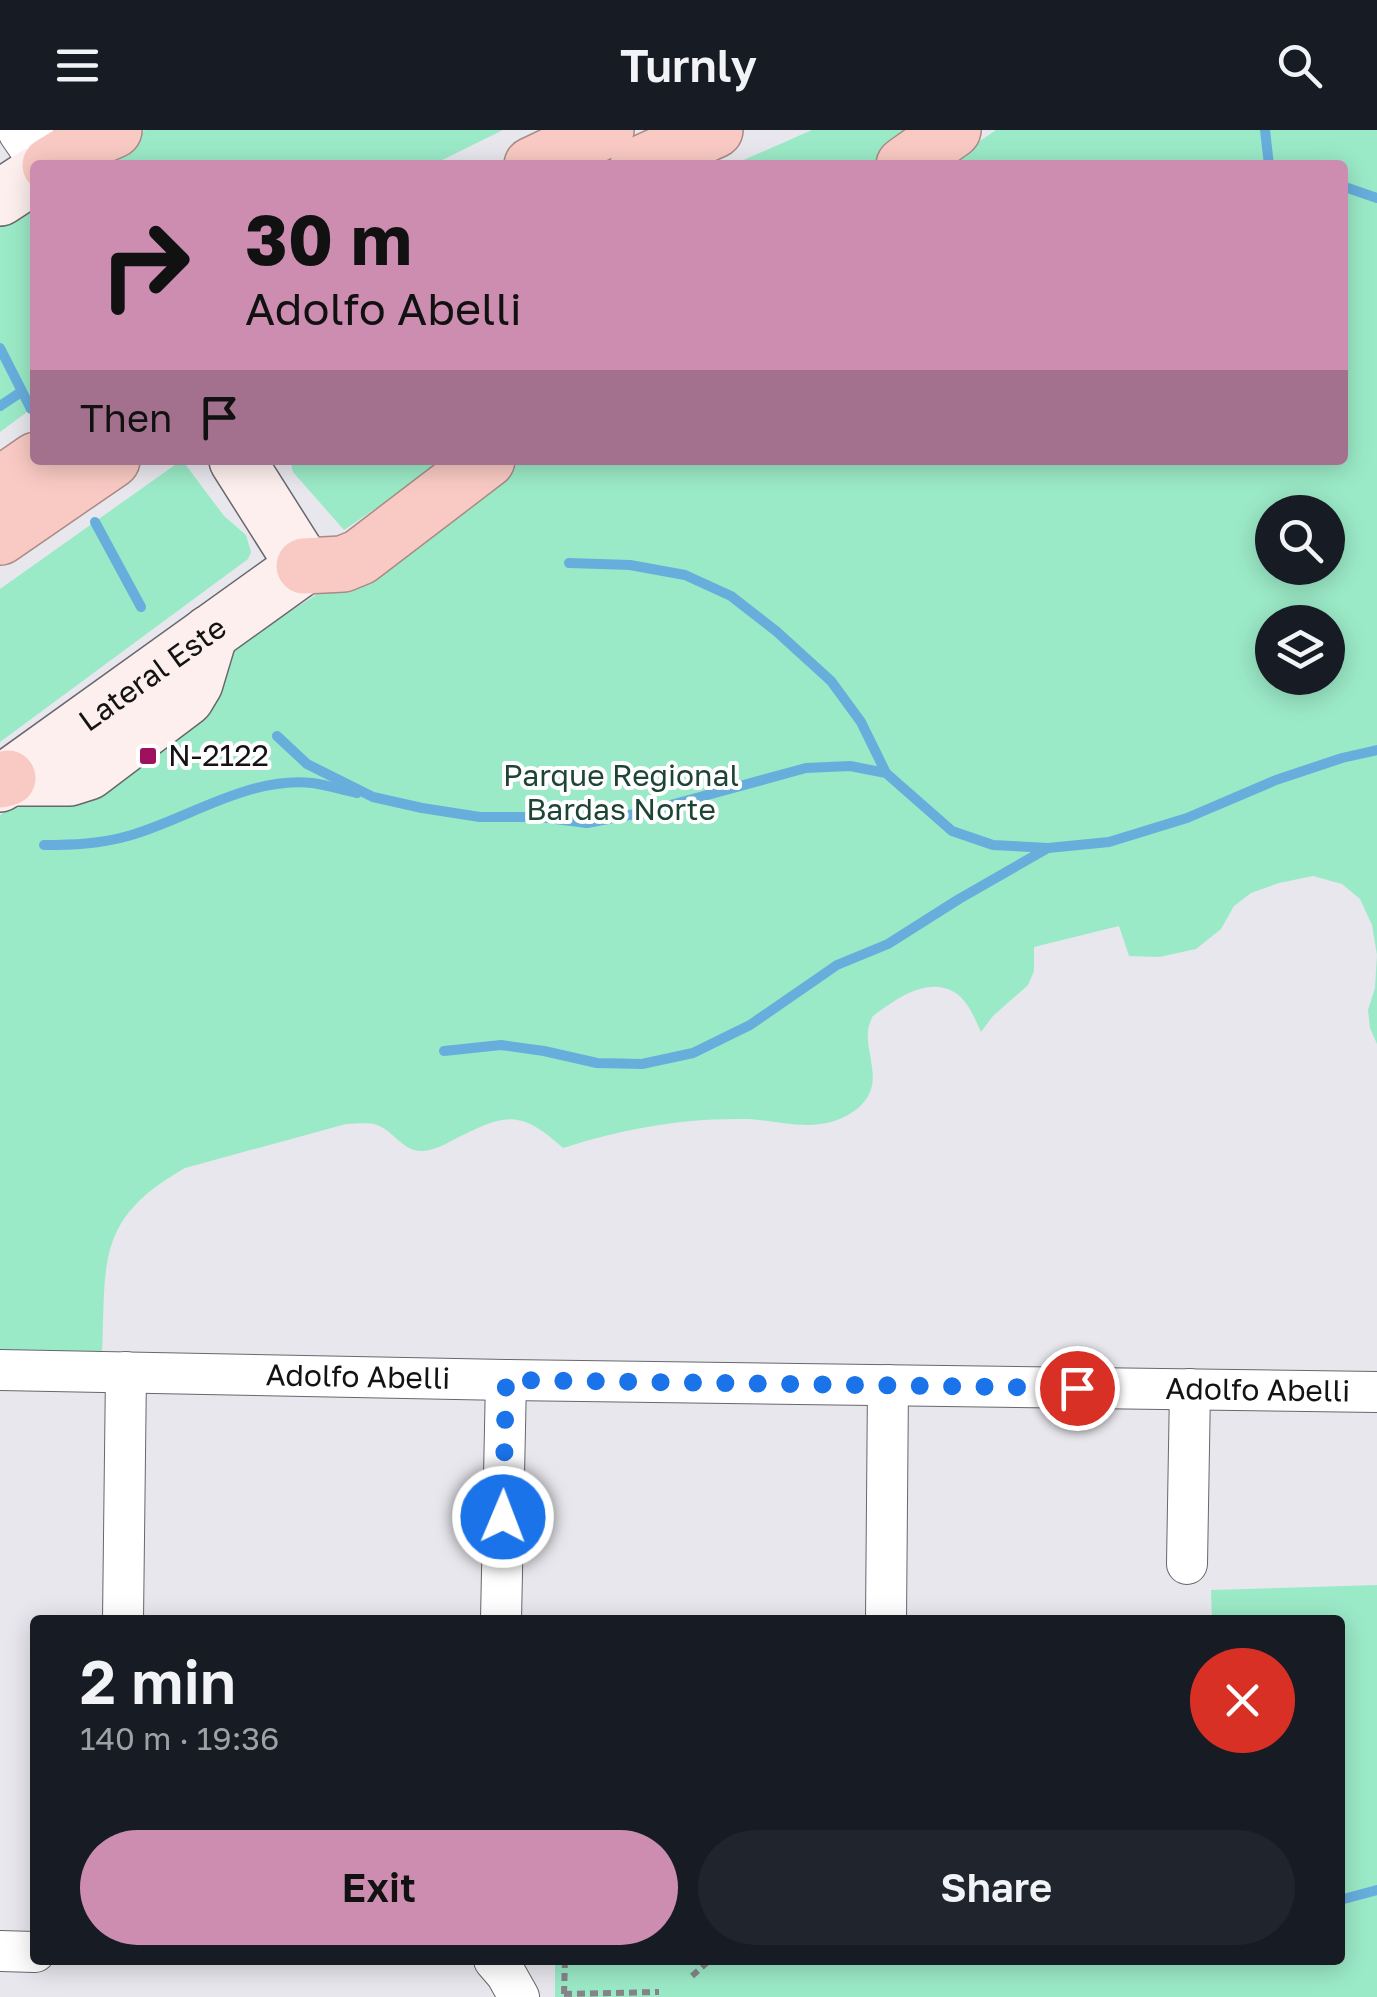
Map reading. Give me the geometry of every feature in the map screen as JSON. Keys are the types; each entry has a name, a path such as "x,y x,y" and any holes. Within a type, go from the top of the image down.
{"highway":[{"path":"57,160 114,130"},
{"path":"543,160 606,130"},
{"path":"649,160 715,130"},
{"path":"911,160 953,130"},
{"path":"0,485 30,464"},
{"path":"0,537 105,465"},
{"path":"304,566 343,564 368,552 481,465"}],"main road":[{"path":"0,198 30,178"},
{"path":"248,477 304,566"},
{"name":"Lateral Este","path":"3,781 69,778 88,772 186,698 196,683 210,633 304,566"}],"street":[{"path":"23,130 44,160"},
{"name":"Adolfo Abelli","path":"0,1370 1377,1392"},
{"path":"123,1615 126,1372"},
{"path":"501,1615 506,1380"},
{"path":"886,1615 888,1385"},
{"path":"1187,1564 1190,1389"},
{"path":"0,1951 30,1952"},
{"path":"496,1965 518,1997"}],"path":[{"path":"566,1965 564,1996 659,1992"},
{"path":"692,1976 704,1965"}],"green space":[{"path":"146,130 503,130 442,160 94,160 118,140"},
{"path":"812,130 933,130 888,160 743,160"},
{"name":"Parque Regional Bardas Norte","path":"996,130 1377,130 1377,955 1372,925 1360,899 1342,884 1313,876 1251,893 1234,906 1221,929 1196,949 1159,957 1129,956 1119,926 1034,947 1034,971 1028,985 981,1032 967,1005 954,992 932,987 910,992 872,1017 868,1039 873,1077 867,1098 850,1114 828,1123 698,1120 630,1130 563,1148 534,1126 510,1119 423,1151 404,1145 377,1125 346,1124 185,1168 156,1187 120,1225 106,1268 102,1354 0,1352 0,815 14,805 136,756 145,767 159,756 152,745 230,651 510,465 1348,465 1348,160 952,160"},
{"path":"30,211 30,410 0,432 0,223"},
{"path":"175,465 186,465 224,516 246,535 251,552 248,559 0,742 0,589"},
{"path":"291,465 440,465 344,530 293,472"},
{"path":"1377,955 1377,1044 1368,1010 1375,988"},
{"path":"1377,1585 1377,1997 555,1997 555,1965 1345,1965 1345,1615 1212,1615 1211,1590"}],"waterway":[{"path":"1265,130 1268,160"},
{"path":"1348,188 1377,198"},
{"path":"0,348 30,407"},
{"path":"0,406 21,392"},
{"path":"95,522 141,607"},
{"path":"569,563 630,565 685,575 731,596 831,681 861,722 886,773"},
{"path":"277,736 307,764 373,797 480,817 539,817 587,823 645,812 806,768 850,766 886,773 952,831 993,845 1048,848 1109,842 1187,818 1276,780 1377,750"},
{"path":"44,845 86,844 128,836 264,786 312,783 357,793"},
{"path":"444,1051 501,1045 597,1063 642,1064 693,1053 750,1025 837,965 888,944 1048,848"},
{"path":"1345,1899 1377,1890"}],"place":[{"name":"N-2122","path":"148,756"}],"route":[{"path":"503,1517 506,1380 1077,1388"}]}
